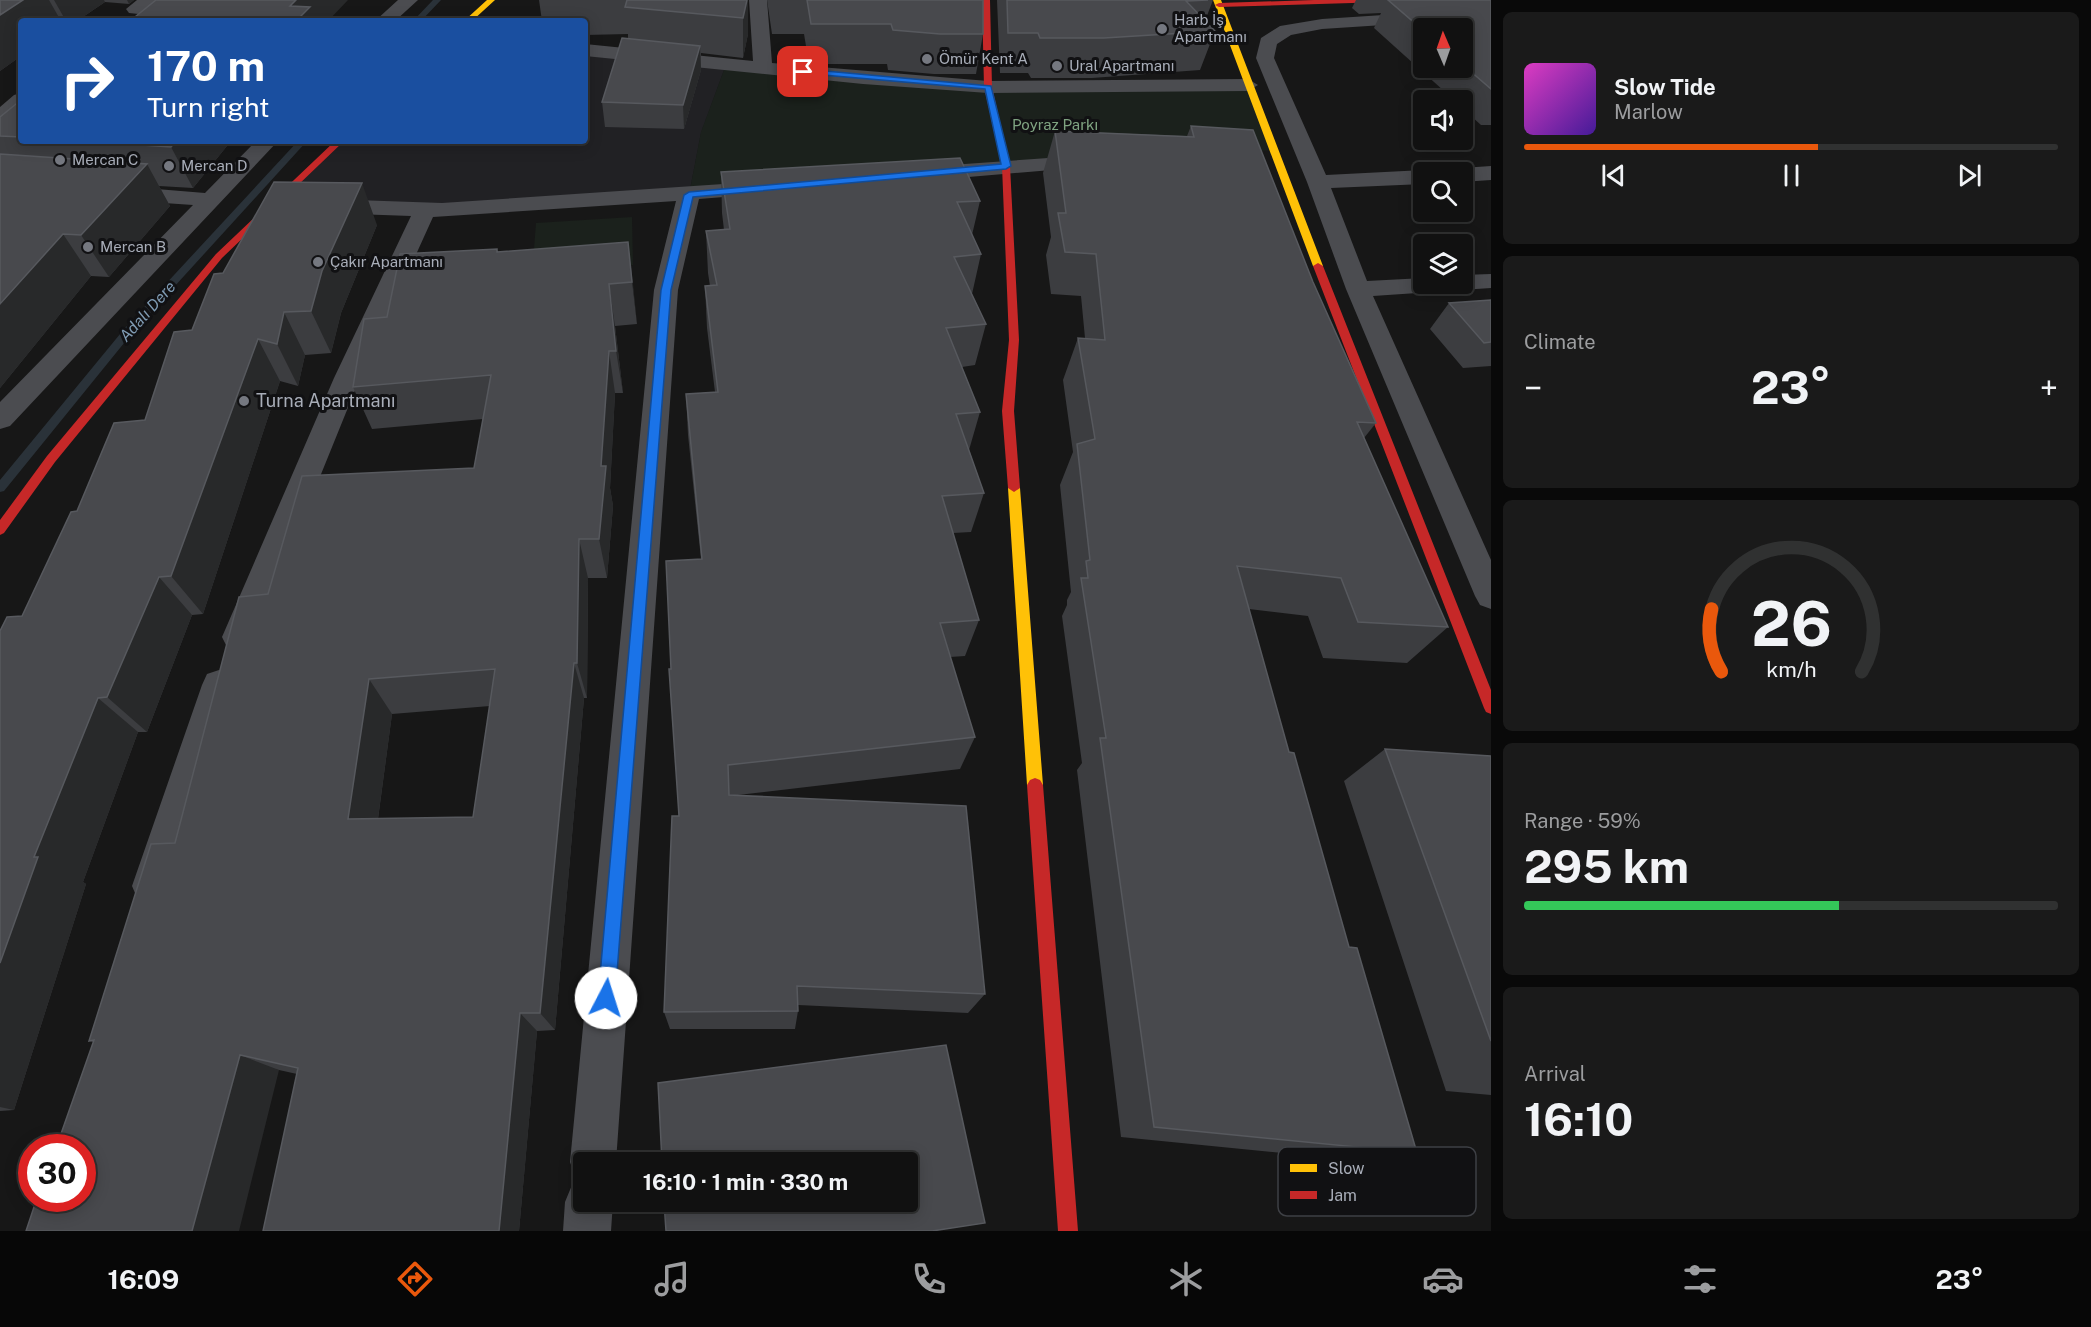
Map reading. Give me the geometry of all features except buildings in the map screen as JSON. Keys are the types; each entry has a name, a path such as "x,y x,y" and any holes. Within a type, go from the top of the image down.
{"street":[{"path":"388,18 409,0"},
{"path":"471,18 491,0"},
{"path":"758,0 764,67"},
{"path":"986,0 988,87 1006,166 1014,340 1008,411 1068,1231"},
{"path":"1385,0 1218,2 1248,85 1261,151 1491,708"},
{"path":"124,18 142,5 203,15"},
{"path":"1491,13 1322,24 1286,30 1268,42 1265,58 1318,182 1358,290 1491,597"},
{"path":"588,50 862,78 988,87 1248,85"},
{"path":"0,99 18,98"},
{"path":"0,106 18,99"},
{"path":"0,117 18,101"},
{"path":"1,416 265,144"},
{"path":"0,530 51,459 219,256 337,144"},
{"path":"900,176 1118,159"},
{"path":"1473,174 1491,173"},
{"path":"1318,182 1413,178"},
{"path":"273,204 425,210 689,195 783,186"},
{"path":"94,192 211,200"},
{"path":"593,1152 666,290 689,195"},
{"path":"142,914 221,681 347,378 425,210"},
{"path":"1473,282 1491,281"},
{"path":"1358,290 1413,286"},
{"path":"587,1231 588,1212"}],"shaded area":[{"path":"588,50 727,62 701,133 689,195 442,210 273,204 337,144 588,144"}],"green space":[{"name":"Poyraz Parkı","path":"727,62 988,87 1248,85 1272,150 689,195 701,132"},
{"path":"632,217 633,265 532,274 536,223"}],"waterway":[{"name":"Adalı Dere","path":"420,18 437,0"},
{"name":"Adalı Dere","path":"0,488 129,330 300,144"}],"traffic: slow":[{"path":"471,18 491,0"},
{"path":"1217,0 1318,266"},
{"path":"1014,488 1035,785"}],"traffic: jam":[{"path":"986,0 988,87 1006,166 1014,340 1008,411 1014,488"},
{"path":"1219,5 1385,0"},
{"path":"0,530 51,459 219,256 337,144"},
{"path":"1318,266 1491,708"},
{"path":"1035,785 1068,1231"}],"place":[{"name":"Harb İş Apartmanı","path":"1162,29"},
{"name":"Ömür Kent A","path":"927,59"},
{"name":"Ural Apartmanı","path":"1057,66"},
{"name":"Mercan C","path":"60,160"},
{"name":"Mercan D","path":"169,166"},
{"name":"Mercan B","path":"88,247"},
{"name":"Çakır Apartmanı","path":"318,262"},
{"name":"Turna Apartmanı","path":"244,401"}],"route":[{"path":"606,998 666,290 689,195 1006,166 988,87 803,72"}]}
